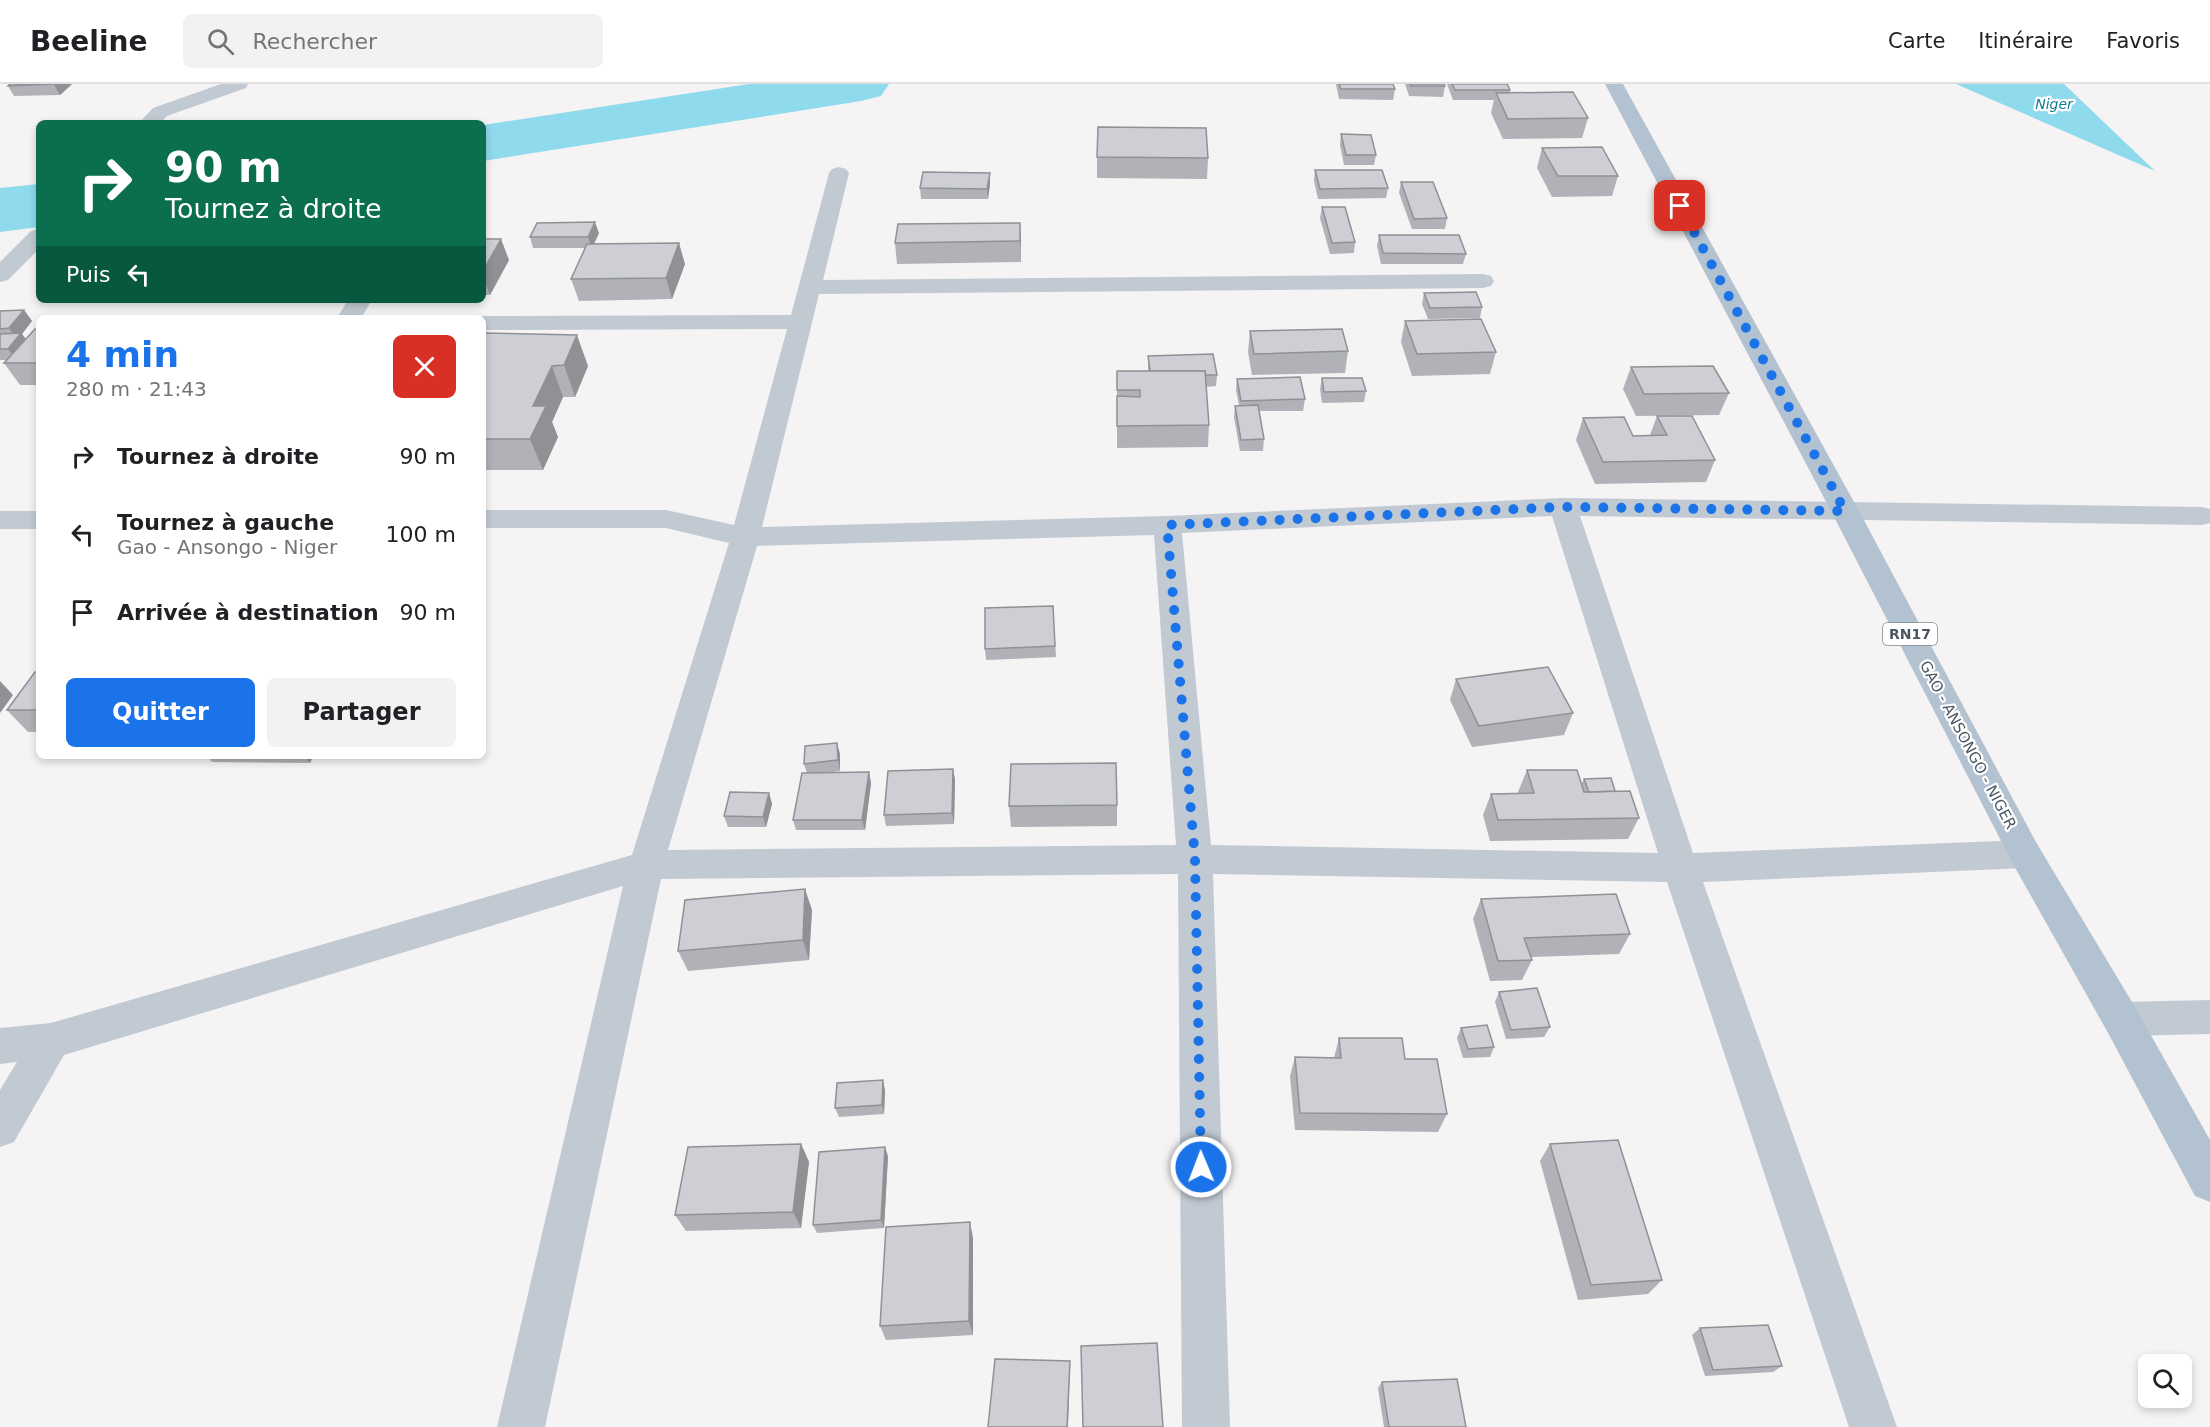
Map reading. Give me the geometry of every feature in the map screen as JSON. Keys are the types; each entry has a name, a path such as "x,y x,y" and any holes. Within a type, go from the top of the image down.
{"main road":[{"name":"GAO - ANSONGO - NIGER","path":"1614,84 1845,511 2025,854 2121,1019 2210,1181"}],"street":[{"path":"155,117 176,84"},
{"path":"155,117 239,84"},
{"path":"521,1427 646,865 745,537 839,173"},
{"path":"0,275 36,239"},
{"path":"810,287 1483,281"},
{"path":"486,323 801,322"},
{"path":"1563,507 1680,868 1873,1427"},
{"path":"486,519 666,519 745,537 1167,525 1563,507 2202,516"},
{"path":"0,520 36,520"},
{"path":"1167,525 1195,859 1206,1427"},
{"path":"0,1046 51,1041 646,865 1195,859 1680,868 2025,854"},
{"path":"2121,1019 2210,1017"},
{"path":"0,1128 51,1041"}],"water":[{"name":"Niger","path":"1956,84 2064,84 2155,171"},
{"path":"36,184 36,227 0,232 0,188"}],"building":[{"path":"10,84 55,84 8,86"},
{"path":"1339,84 1393,84 1395,89 1341,89"},
{"path":"1410,84 1444,84 1445,86 1411,86"},
{"path":"1452,84 1507,84 1510,90 1455,90"},
{"path":"1573,92 1588,118 1508,119 1496,93"},
{"path":"1098,127 1206,128 1208,158 1097,157"},
{"path":"1341,134 1371,135 1376,155 1346,155"},
{"path":"1602,147 1618,176 1558,176 1542,148"},
{"path":"1315,170 1382,170 1388,188 1320,189"},
{"path":"923,172 990,173 987,189 920,188"},
{"path":"1401,182 1433,182 1447,218 1414,219"},
{"path":"1322,207 1345,207 1355,242 1332,243"},
{"path":"595,222 588,237 530,237 537,223"},
{"path":"1020,223 1020,241 895,243 898,224"},
{"path":"1379,235 1459,235 1466,254 1383,253"},
{"path":"486,239 501,239 486,266"},
{"path":"679,243 666,278 571,279 587,244"},
{"path":"1476,292 1482,307 1430,308 1424,293"},
{"path":"24,310 9,328 0,329 0,311"},
{"path":"1481,319 1496,352 1417,354 1405,321"},
{"path":"35,329 36,329 36,363 4,363"},
{"path":"1342,329 1348,351 1254,354 1250,331"},
{"path":"21,333 8,349 0,349 0,334"},
{"path":"486,333 577,335 564,365 552,366 533,406 546,406 530,439 486,439"},
{"path":"1213,354 1217,375 1205,375 1205,371 1150,371 1148,356"},
{"path":"1713,366 1729,393 1644,394 1631,367"},
{"path":"1117,371 1205,371 1209,425 1117,426 1117,396 1140,397 1140,390 1117,390"},
{"path":"1300,377 1305,399 1241,401 1237,379"},
{"path":"1322,378 1362,378 1366,391 1324,392"},
{"path":"1258,405 1264,439 1241,440 1235,406"},
{"path":"1657,416 1692,416 1715,460 1603,462 1583,418 1624,417 1633,436 1667,435"},
{"path":"1053,606 1055,646 985,649 985,608"},
{"path":"1548,667 1573,713 1479,726 1456,679"},
{"path":"35,672 36,672 36,710 7,710"},
{"path":"837,743 838,760 804,764 805,746"},
{"path":"1116,763 1117,805 1009,806 1011,764"},
{"path":"953,769 952,813 884,815 888,771"},
{"path":"1527,770 1577,770 1584,792 1630,791 1639,818 1498,820 1491,794 1534,793"},
{"path":"869,772 862,820 793,820 802,773"},
{"path":"1611,778 1615,791 1589,792 1584,779"},
{"path":"730,792 769,793 763,817 724,816"},
{"path":"805,889 803,940 678,951 685,900"},
{"path":"1616,894 1630,934 1524,938 1532,960 1498,961 1481,899"},
{"path":"1537,988 1550,1027 1511,1030 1499,992"},
{"path":"1487,1025 1494,1047 1468,1049 1461,1028"},
{"path":"1339,1038 1402,1038 1405,1059 1437,1059 1447,1114 1300,1113 1295,1057 1341,1058"},
{"path":"883,1080 882,1105 835,1108 837,1083"},
{"path":"1618,1140 1662,1280 1591,1285 1550,1144"},
{"path":"801,1144 793,1212 675,1215 688,1147"},
{"path":"885,1147 881,1220 813,1225 819,1152"},
{"path":"970,1222 969,1321 880,1326 886,1227"},
{"path":"1768,1325 1782,1366 1713,1370 1700,1328"},
{"path":"1157,1343 1163,1427 1083,1427 1081,1346"},
{"path":"995,1359 1070,1361 1067,1427 988,1427"},
{"path":"1457,1379 1466,1427 1389,1427 1382,1382"}],"waterway":[{"path":"486,143 861,84"}],"route":[{"path":"1201,1167 1195,859 1167,525 1563,507 1845,511 1680,206"}]}
